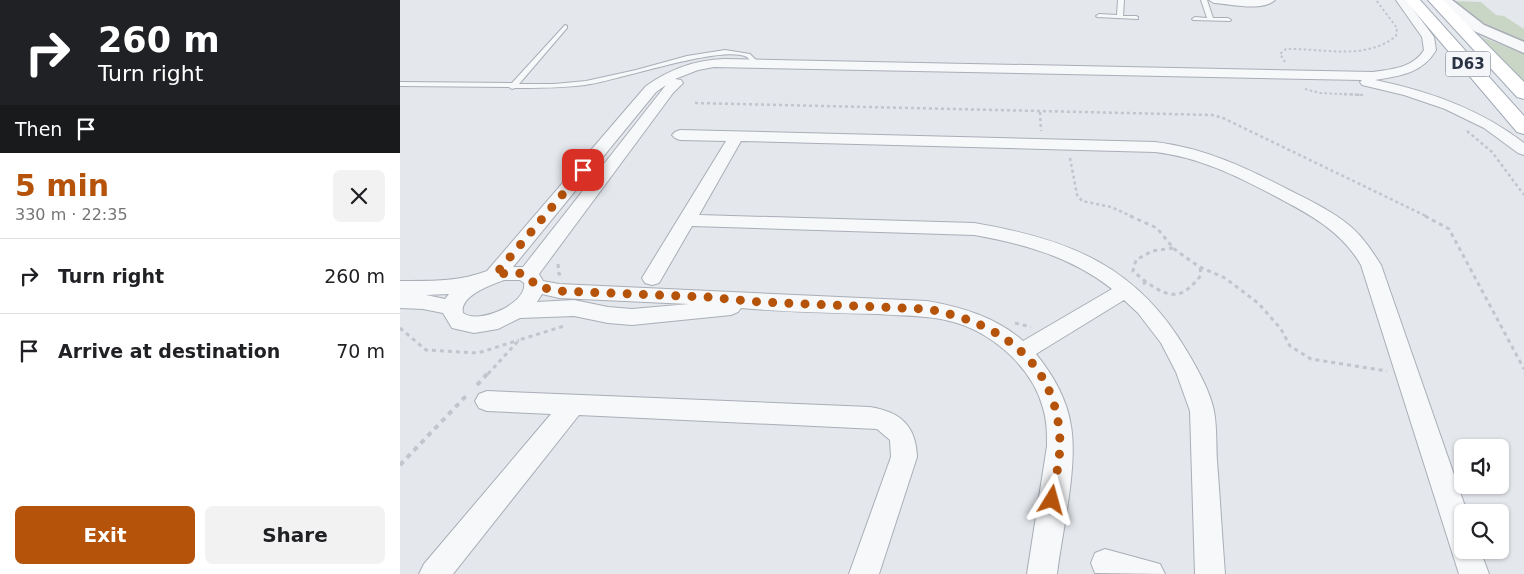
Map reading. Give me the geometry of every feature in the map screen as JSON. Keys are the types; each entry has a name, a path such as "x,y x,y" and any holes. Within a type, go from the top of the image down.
{"main road":[{"name":"D63","path":"1412,0 1524,128"},
{"name":"D63","path":"1435,0 1524,94"}],"street":[{"path":"1214,0 1264,3 1270,0"},
{"path":"731,64 690,75 668,90 531,280 534,294 527,303 517,311 491,323 466,325 458,321 453,315 453,308 461,295 486,279 651,89 666,78 687,68 709,64 731,64 758,64 1356,77 1389,74 1408,69 1422,62 1430,50 1428,37 1401,0"},
{"path":"1444,0 1479,28 1524,48"},
{"path":"1321,76 1379,85 1432,99 1476,118 1502,133 1524,150"},
{"path":"680,135 1155,147 1200,154 1228,165 1331,220 1360,246 1371,265 1454,515"},
{"path":"632,317 736,137"},
{"path":"688,220 996,232 1040,242 1061,250 1134,288 1176,348 1187,368 1202,411 1210,574"},
{"path":"400,288 440,288 513,272 559,291 648,287 707,297 760,302 927,309 953,314 978,322 1001,335 1022,352 1038,371 1050,393 1057,417 1060,444 1042,574"},
{"path":"1022,352 1134,288"},
{"path":"400,301 423,302 453,308"},
{"path":"517,311 574,308 608,315 632,317 707,311 760,302"},
{"path":"487,401 870,417 890,422 903,437 904,457 864,574"},
{"path":"434,574 574,404"},
{"path":"1469,559 1474,574"},
{"path":"1105,563 1150,574"}],"lane":[{"path":"1120,17 1121,0"},
{"path":"1204,0 1211,20"},
{"path":"1099,16 1136,18"},
{"path":"1194,19 1228,20"},
{"path":"512,87 566,27"},
{"path":"400,84 512,87 586,83 688,58 725,52 748,55 758,64"}],"path":[{"path":"1040,112 1041,144"},
{"path":"1067,145 1077,195 1082,201 1111,208 1157,228 1173,248 1200,267 1225,278 1258,302 1280,329 1290,346 1311,359 1408,374"},
{"path":"1173,248 1152,251 1136,260 1133,271 1134,288 1173,296 1193,287 1201,275 1200,267"},
{"path":"562,258 557,266 559,274 569,276"},
{"path":"400,328 426,350 478,353 520,340"}],"green space":[{"path":"1454,1 1481,2 1496,15 1504,16 1524,29 1524,46 1478,22"},
{"path":"1479,36 1524,54 1524,81"}],"route":[{"path":"583,170 495,275 513,272 520,273 527,275 533,280 535,286 559,291 927,309 953,314 978,322 1001,335 1022,352 1038,371 1050,393 1057,417 1060,444 1052,500"}]}
